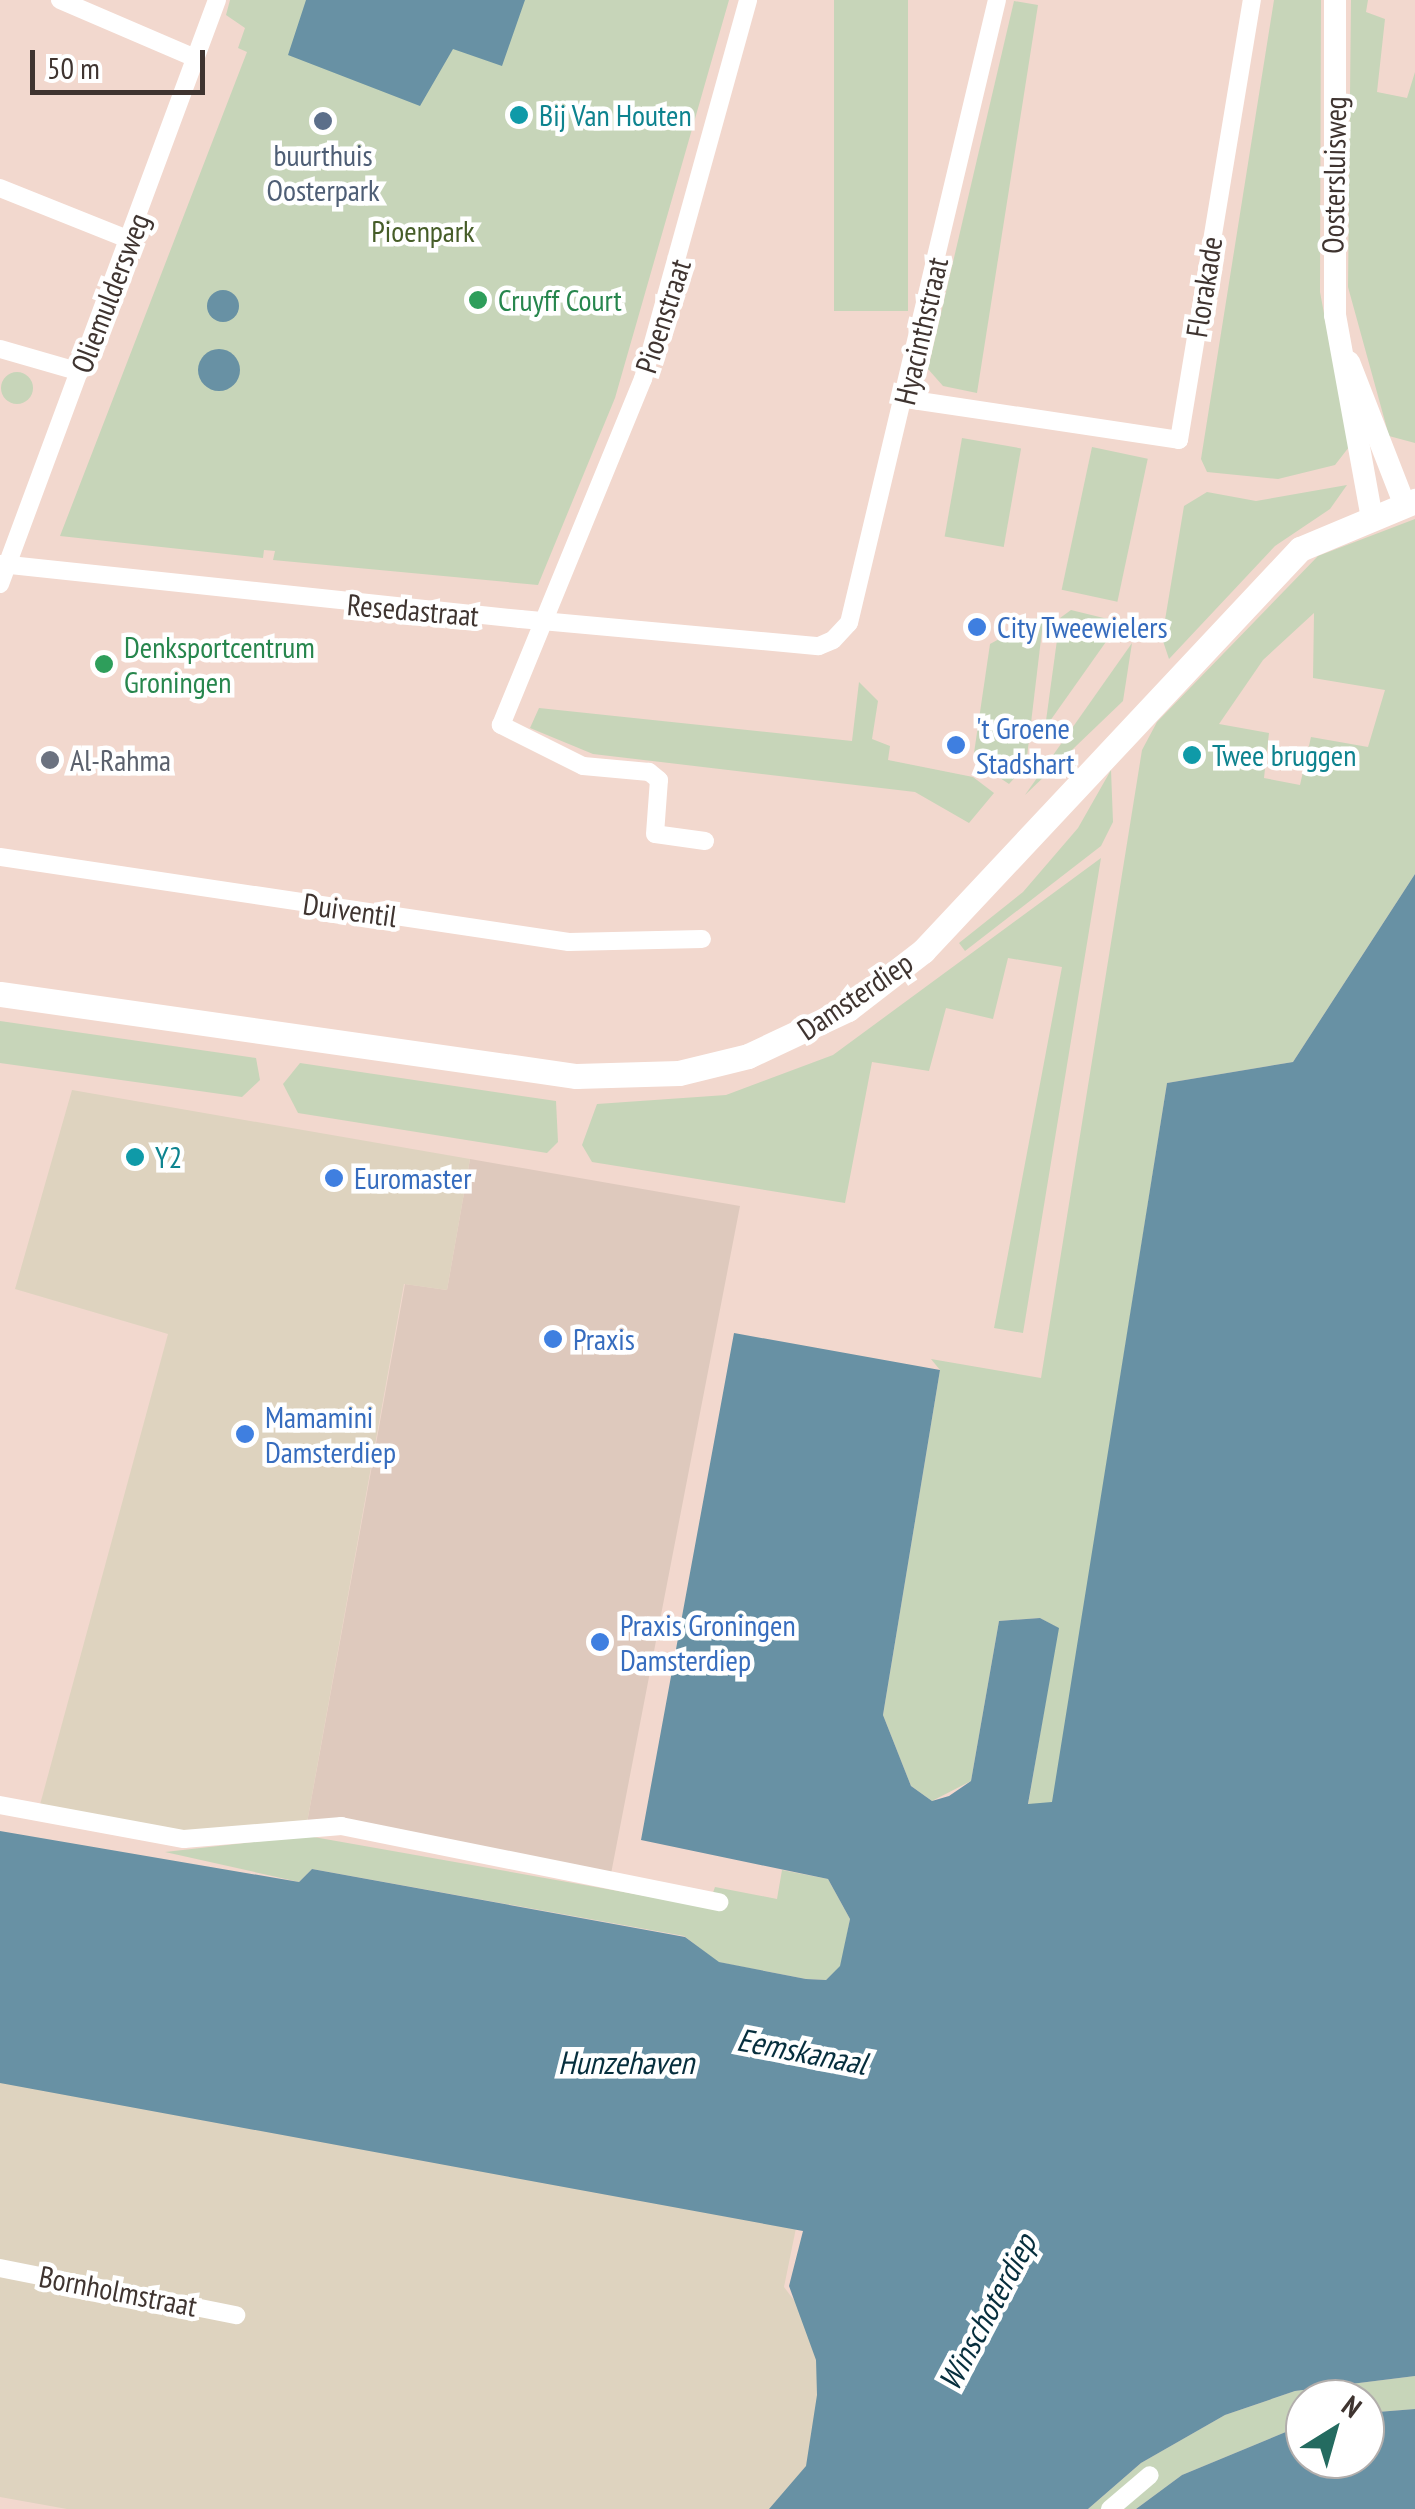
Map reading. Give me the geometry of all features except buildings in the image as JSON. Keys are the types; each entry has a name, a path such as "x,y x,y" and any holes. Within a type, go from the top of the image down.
{"main road":[{"name":"Damsterdiep","path":"0,994 576,1076 712,1066 816,1028 899,972 1275,570 1372,512 1409,502"}],"street":[{"path":"60,0 195,58"},
{"name":"Oliemuldersweg","path":"0,584 218,0"},
{"name":"Pioenstraat","path":"705,841 655,834 660,780 649,772 583,766 501,725 545,622 681,265 748,0"},
{"name":"Hyacinthstraat","path":"819,646 849,623 906,398 996,0"},
{"name":"Florakade","path":"906,398 1179,440 1252,0"},
{"name":"Oostersluisweg","path":"1335,0 1332,277 1372,512"},
{"path":"0,188 130,240"},
{"path":"0,349 80,372"},
{"name":"Oostersluisweg","path":"1343,350 1409,502"},
{"name":"Resedastraat","path":"4,565 545,622 819,646"},
{"name":"Duiventil","path":"0,857 569,942 702,940"},
{"path":"0,1805 184,1839 340,1826 719,1902"},
{"name":"Bornholmstraat","path":"0,2268 236,2315"},
{"path":"1110,2509 1150,2475"}],"shaded area":[{"path":"72,1090 470,1159 447,1290 404,1284 307,1823 163,1837 38,1812 168,1334 15,1289"},
{"path":"470,1159 740,1206 610,1879 307,1823 405,1284 447,1290"},
{"path":"0,2080 796,2228 784,2287 828,2345 806,2474 775,2509 67,2509 0,2497"}],"green space":[{"name":"Pioenpark","path":"230,0 729,0 615,398 538,585 273,560 275,551 264,550 263,558 60,536 247,52 238,48 245,28 226,15"},
{"path":"834,0 908,0 908,311 834,311"},
{"path":"1274,0 1321,0 1320,292 1349,447 1335,465 1278,479 1207,472 1201,459"},
{"path":"1351,0 1368,0 1366,12 1385,19 1377,92 1407,98 1415,72 1415,443 1389,436 1348,287"},
{"path":"1014,1 1038,5 977,393 943,386 928,369"},
{"path":"17,372 28,377 33,388 28,399 17,404 6,399 1,388 6,377"},
{"path":"962,438 1021,448 1004,547 945,536"},
{"path":"1092,447 1148,459 1117,602 1062,590"},
{"path":"1347,485 1330,509 1275,546 1169,659 1162,638 1184,506 1207,492 1256,501"},
{"path":"1415,519 1415,874 1293,1062 1167,1083 1053,1803 1028,1805 1058,1628 1040,1618 999,1621 971,1781 932,1801 911,1786 883,1715 940,1370 931,1359 1041,1378 1142,750 1157,722 1318,556","holes":["1314,613 1313,678 1385,690 1368,747 1311,737 1300,785 1264,778 1269,733 1219,724 1263,660"]},
{"path":"1071,610 1120,622 1045,728 1060,618"},
{"path":"1044,614 1026,765 1009,784 973,760 990,644"},
{"path":"1132,643 1123,701 1025,795"},
{"path":"859,682 878,701 872,739 890,746 888,760 973,777 994,793 969,823 915,792 593,754 530,728 539,708 852,741"},
{"path":"1111,770 1113,822 1101,846 965,951 959,943 1023,892 1078,828"},
{"path":"1101,858 1023,1333 994,1328 1062,967 1008,958 993,1019 946,1008 929,1071 872,1062 845,1203 592,1162 582,1145 597,1104 726,1095 833,1055"},
{"path":"0,1021 256,1058 260,1080 242,1097 0,1063"},
{"path":"300,1063 556,1101 558,1142 547,1153 298,1113 283,1084"},
{"path":"308,1836 708,1907 715,1887 777,1899 782,1870 828,1879 850,1919 841,1966 826,1980 806,1979 718,1962 684,1936 312,1869 299,1882 165,1852"},
{"path":"1415,2376 1415,2409 1385,2411 1385,2380"},
{"path":"1285,2394 1285,2432 1182,2475 1136,2509 1088,2509 1141,2463 1225,2415"}],"water":[{"path":"306,0 525,0 502,66 453,49 420,106 288,55"},
{"path":"223,290 234,295 239,306 234,317 223,322 212,317 207,306 212,295"},
{"path":"219,349 234,355 240,370 234,385 219,391 204,385 198,370 204,355"},
{"path":"1415,874 1415,2376 1385,2380 1285,2379 1285,2394 1225,2415 1141,2463 1088,2509 769,2509 806,2466 817,2395 816,2360 789,2286 803,2231 0,2083 0,1831 299,1882 312,1869 685,1937 719,1962 806,1979 826,1980 840,1966 850,1919 828,1879 641,1840 734,1333 940,1370 883,1715 911,1786 932,1801 949,1796 971,1781 999,1621 1040,1618 1059,1628 1028,1804 1052,1802 1167,1083 1293,1062"},
{"path":"1415,2409 1415,2509 1136,2509 1182,2475 1285,2432 1285,2479 1385,2479 1385,2411"}],"place":[{"name":"Bij Van Houten","path":"519,115"},
{"name":"buurthuis Oosterpark","path":"323,121"},
{"name":"Cruyff Court","path":"478,300"},
{"name":"City Tweewielers","path":"977,627"},
{"name":"Denksportcentrum Groningen","path":"104,664"},
{"name":"'t Groene Stadshart","path":"956,745"},
{"name":"Twee bruggen","path":"1192,755"},
{"name":"Al-Rahma","path":"50,760"},
{"name":"Y2","path":"135,1157"},
{"name":"Euromaster","path":"334,1178"},
{"name":"Praxis","path":"553,1339"},
{"name":"Mamamini Damsterdiep","path":"245,1434"},
{"name":"Praxis Groningen Damsterdiep","path":"600,1642"}],"water label":[{"name":"Eemskanaal","path":"802,2051"},
{"name":"Hunzehaven","path":"626,2062"},
{"name":"Winschoterdiep","path":"987,2312"}]}
